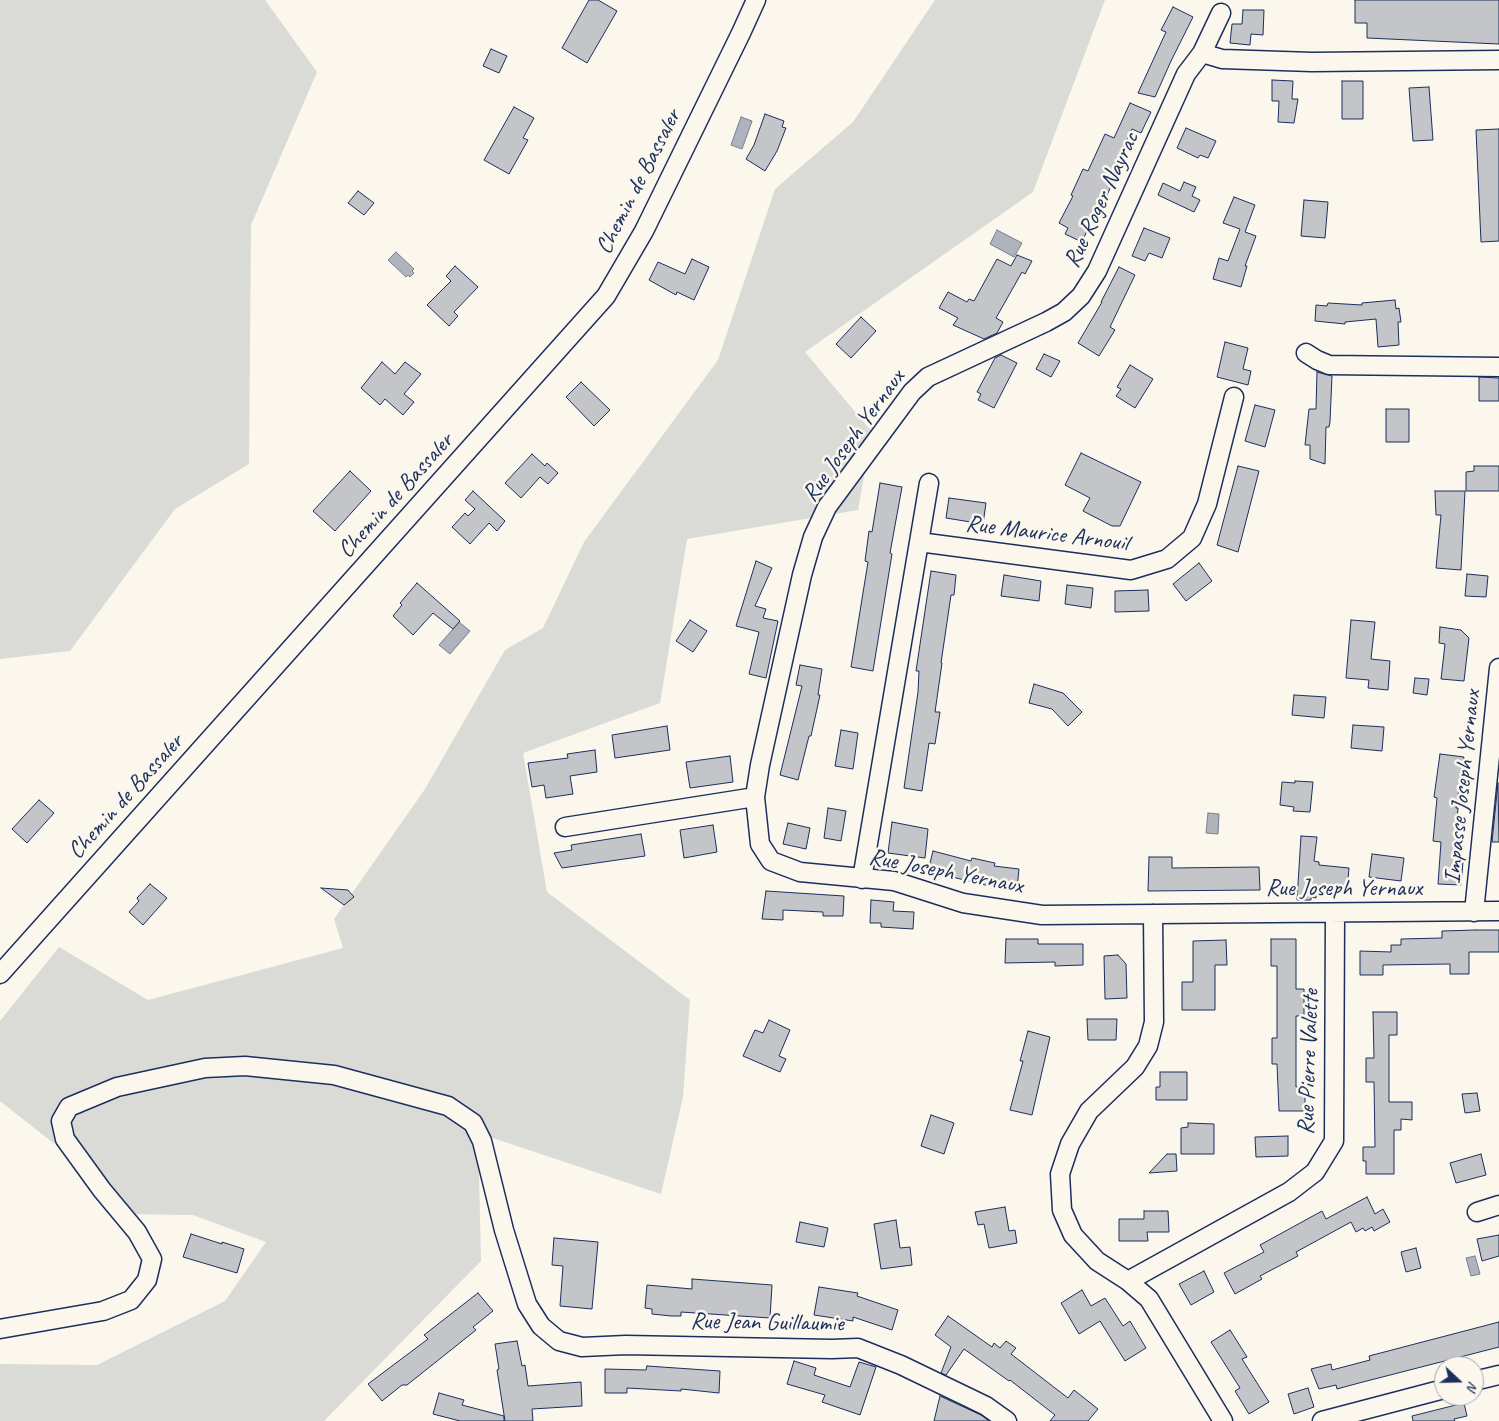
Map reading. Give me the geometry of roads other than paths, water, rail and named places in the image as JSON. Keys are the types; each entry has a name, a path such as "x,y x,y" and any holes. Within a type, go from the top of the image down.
{"street":[{"name":"Chemin de Bassaler","path":"0,974 606,296 644,231 756,0"},
{"name":"Rue Roger Nayrac","path":"1012,338 1064,312 1081,296 1097,271 1186,74 1202,54 1221,13"},
{"path":"1202,54 1222,59 1312,62 1499,60"},
{"name":"Rue Joseph Yernaux","path":"1012,338 928,377 912,392 828,507 813,538 802,575 760,765 755,796 760,844 770,861 800,872 894,881 963,903 1042,915 1499,911"},
{"path":"1306,353 1329,365 1499,367"},
{"name":"Rue Maurice Arnouil","path":"919,542 1131,570 1167,559 1192,538 1207,504 1234,397"},
{"path":"862,879 929,483"},
{"name":"Impasse Joseph Yernaux","path":"1474,912 1499,668"},
{"path":"565,827 755,796"},
{"name":"Rue Pierre Valette","path":"1128,1281 1289,1192 1315,1172 1334,1141 1335,912"},
{"path":"1153,914 1154,1022 1148,1046 1135,1067 1089,1111 1070,1144 1060,1174 1062,1210 1073,1235 1097,1261 1128,1281 1149,1300 1223,1421"},
{"name":"Rue Jean Guillaumie","path":"0,1329 104,1311 131,1300 147,1280 152,1258 137,1232 102,1190 65,1139 61,1121 69,1107 117,1087 205,1068 237,1066 334,1075 448,1106 473,1123 482,1141 504,1230 527,1304 541,1326 559,1341 582,1347 626,1345 858,1348 902,1365 986,1406 1007,1421"},
{"path":"1477,1212 1499,1205"},
{"path":"1484,1379 1499,1375"},
{"path":"1322,1421 1434,1392"}]}
